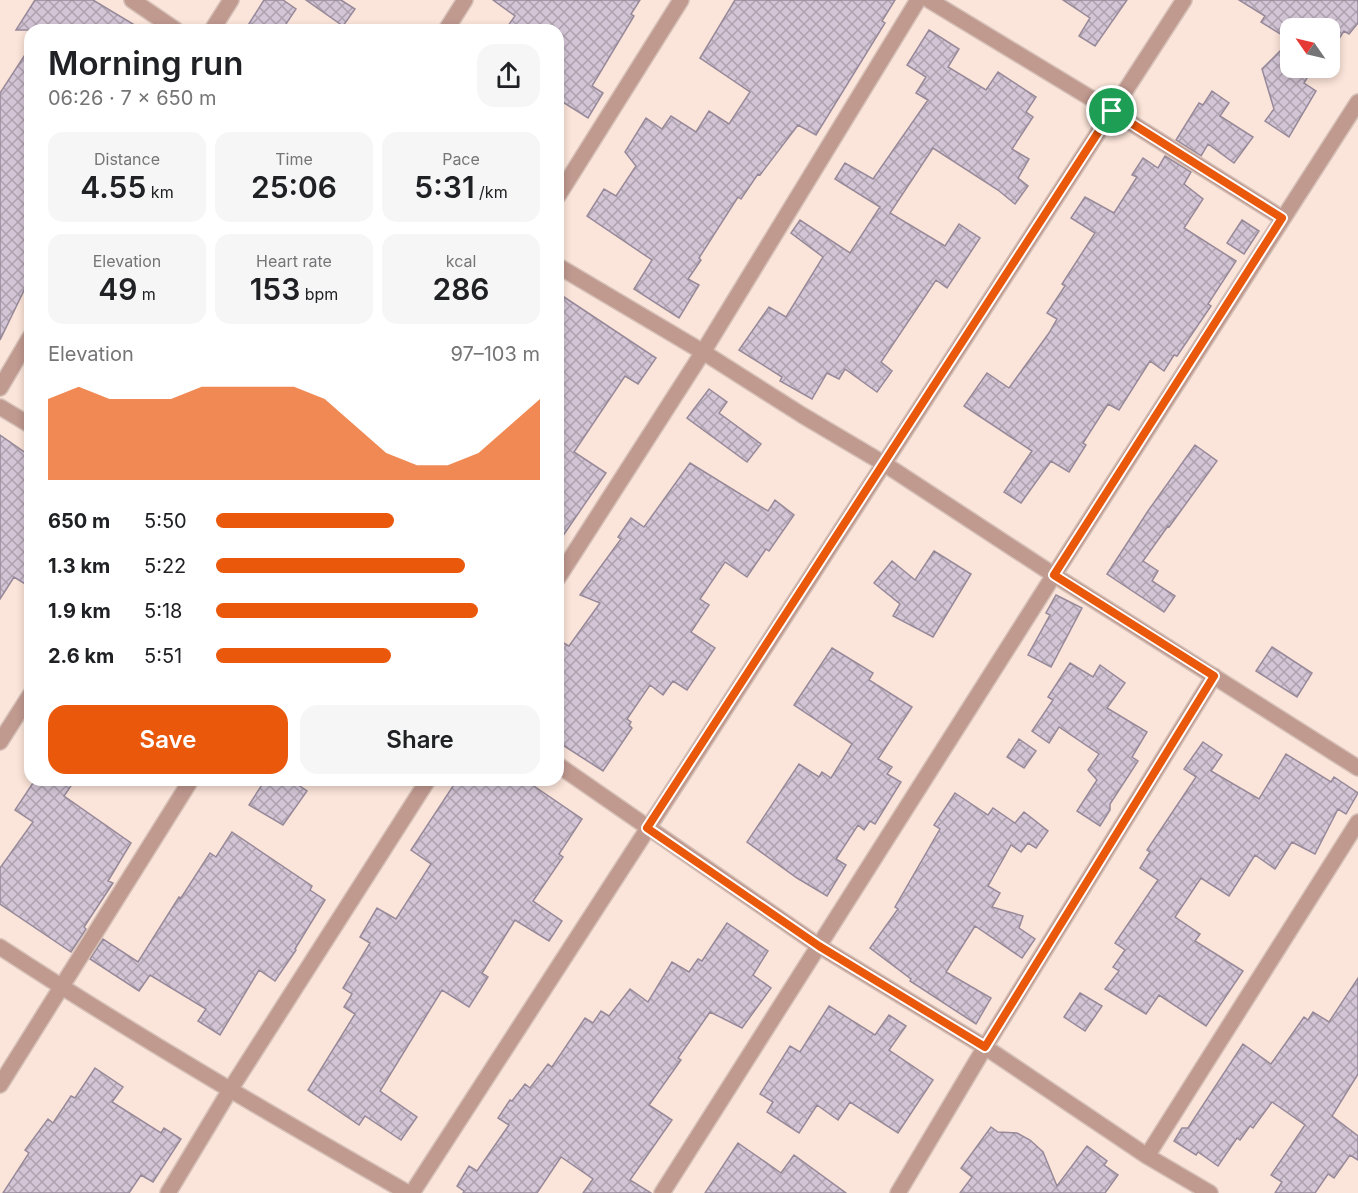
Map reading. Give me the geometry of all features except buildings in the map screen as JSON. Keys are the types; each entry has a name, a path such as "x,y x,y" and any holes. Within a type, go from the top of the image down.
{"street":[{"path":"132,0 167,24"},
{"path":"216,24 231,0"},
{"path":"450,24 465,0"},
{"path":"564,186 681,0"},
{"path":"564,569 703,352 918,0"},
{"path":"928,0 1112,111 1282,218"},
{"path":"0,947 230,1090 410,1193 1184,0"},
{"path":"662,1193 1054,575 1358,102"},
{"path":"564,270 883,463 1054,575 1358,768"},
{"path":"0,388 24,347"},
{"path":"0,407 24,422"},
{"path":"898,1193 985,1047 1214,676"},
{"path":"0,742 24,704"},
{"path":"564,769 819,946 985,1047 1146,1156 1210,1193"},
{"path":"0,1085 187,786"},
{"path":"168,1193 230,1090 424,786"},
{"path":"1146,1156 1358,822"}],"route":[{"path":"1112,111 1282,218 1054,575 1214,676 985,1047 819,946 647,828 1112,111"}]}
